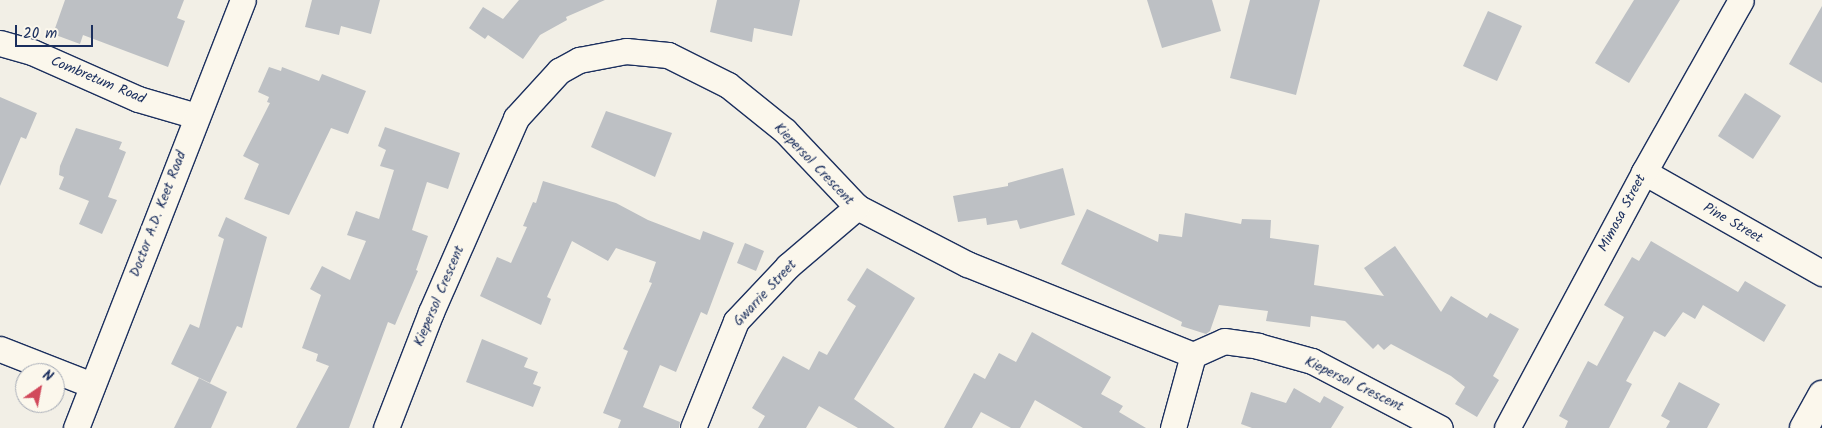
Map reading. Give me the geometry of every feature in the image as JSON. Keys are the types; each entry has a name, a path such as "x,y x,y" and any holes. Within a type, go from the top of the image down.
{"street":[{"name":"Doctor A.D. Keet Road","path":"76,428 196,116 243,0"},
{"name":"Mimosa Street","path":"1507,428 1644,172 1741,0"},
{"name":"Combretum Road","path":"0,44 32,52 138,99 196,116"},
{"name":"Kiepersol Crescent","path":"386,428 431,312 516,118 559,71 579,60 626,51 668,55 728,85 785,131 857,207 967,264 1192,355 1224,341 1258,346 1312,361 1440,428"},
{"name":"Pine Street","path":"1644,172 1822,273"},
{"name":"Gwarrie Street","path":"693,428 714,367 736,320 788,266 857,207"},
{"path":"0,349 92,385"},
{"path":"1173,428 1192,355"},
{"path":"1804,428 1822,395"}],"building":[{"path":"65,0 184,0 177,18 185,21 168,67 83,35 80,44 53,34"},
{"path":"312,0 380,0 371,34 341,26 339,35 305,27"},
{"path":"519,0 605,0 566,17 567,20 540,35 523,59 488,35 485,39 469,28 483,7 503,19"},
{"path":"717,0 800,0 792,36 754,28 752,42 710,32"},
{"path":"1147,0 1212,0 1221,31 1162,48"},
{"path":"1250,0 1320,0 1296,95 1230,78"},
{"path":"1634,0 1680,0 1629,83 1595,63"},
{"path":"1822,6 1822,83 1789,64"},
{"path":"1488,11 1522,26 1497,81 1463,66"},
{"path":"269,67 281,71 282,67 319,81 322,74 366,91 348,134 331,128 289,215 244,199 259,164 243,156 270,103 267,102 269,97 258,92"},
{"path":"1745,93 1781,116 1753,159 1718,136"},
{"path":"0,97 37,113 26,139 21,137 0,186"},
{"path":"606,111 672,133 655,177 591,147"},
{"path":"385,127 460,153 448,189 427,182 412,230 428,236 416,270 418,271 395,325 388,322 349,428 296,428 329,366 316,361 318,354 302,348 321,295 310,289 322,266 350,280 366,241 347,235 356,211 379,219 394,170 380,166 386,150 378,146"},
{"path":"76,128 122,142 119,149 126,152 108,197 117,200 102,234 79,224 89,201 59,189 64,177 59,175 60,166"},
{"path":"1063,168 1075,215 1020,229 1017,220 987,225 986,218 958,222 953,196 1008,186 1008,183"},
{"path":"543,181 616,203 648,220 700,240 703,231 734,243 707,315 701,312 676,372 660,365 643,407 680,422 679,428 618,428 621,420 603,413 628,351 623,349 652,283 649,282 656,262 616,248 608,261 572,241 547,297 551,299 541,325 480,296 497,257 511,263 527,227 523,226 533,202 536,203"},
{"path":"1087,209 1158,242 1159,234 1182,237 1185,213 1241,224 1242,219 1271,220 1270,238 1319,245 1314,285 1384,296 1364,268 1395,246 1441,312 1451,296 1487,318 1490,313 1519,329 1493,376 1499,380 1477,417 1455,404 1465,387 1451,376 1391,344 1384,350 1378,344 1373,349 1345,321 1311,316 1310,327 1266,321 1268,311 1219,305 1210,331 1206,334 1181,326 1182,322 1061,264"},
{"path":"226,217 267,237 242,328 237,326 210,383 171,364 190,324 199,328 224,239 218,236"},
{"path":"1651,241 1738,292 1745,281 1786,305 1764,342 1703,305 1695,319 1683,312 1665,337 1654,331 1626,381 1632,384 1609,428 1565,428 1568,421 1559,416 1588,361 1597,366 1624,317 1604,305 1632,257 1639,261"},
{"path":"745,243 764,251 756,271 737,263"},
{"path":"867,268 915,298 854,399 895,428 858,428 819,406 806,428 758,428 765,416 752,408 783,356 809,370 819,351 827,355 856,306 847,300"},
{"path":"1032,332 1111,377 1101,394 1123,406 1119,412 1146,428 1083,428 1035,400 1020,428 1011,428 981,412 972,428 944,428 974,373 985,379 999,353 1016,362"},
{"path":"482,339 528,358 524,367 538,372 533,384 541,387 533,407 466,382"},
{"path":"199,378 227,392 211,428 174,428"},
{"path":"1679,382 1720,404 1707,428 1666,428 1670,421 1661,416"},
{"path":"1294,388 1320,403 1324,396 1344,407 1331,428 1252,428 1241,424 1251,392 1286,403"}]}
